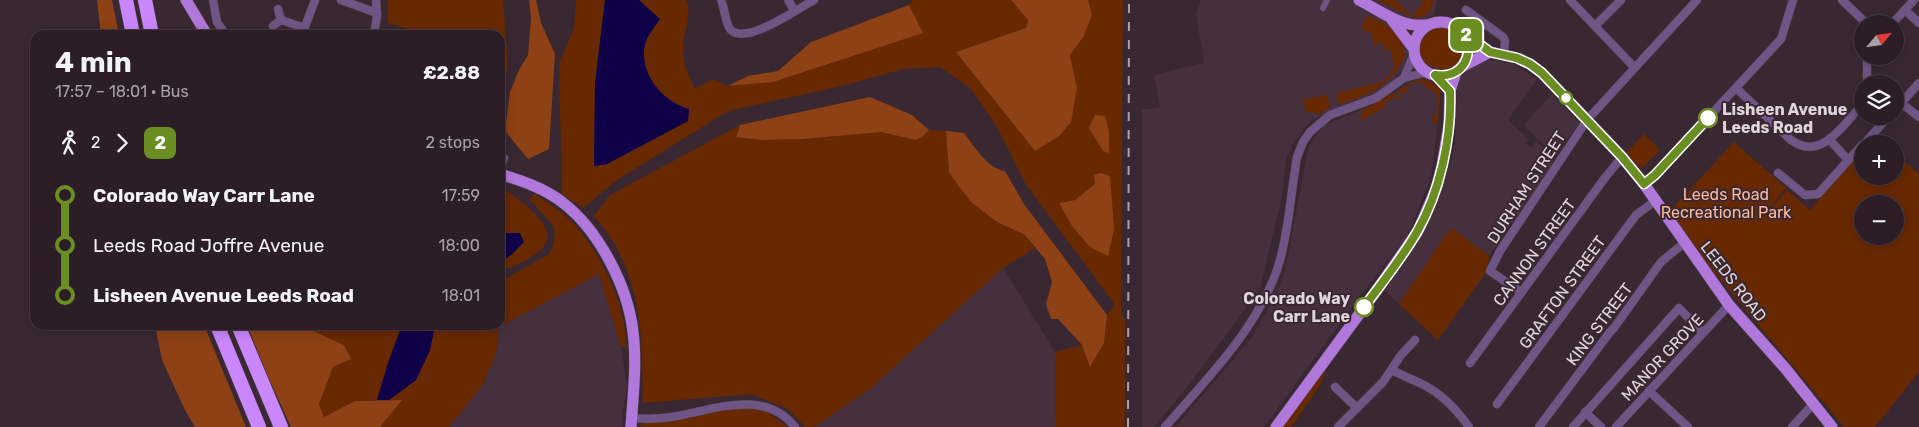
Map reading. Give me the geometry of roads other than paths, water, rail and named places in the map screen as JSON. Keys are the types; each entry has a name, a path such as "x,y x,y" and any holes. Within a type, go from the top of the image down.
{"highway":[{"path":"126,0 132,30"},
{"path":"145,0 151,30"},
{"path":"219,330 259,427"},
{"path":"240,330 280,427"}],"main road":[{"path":"187,0 204,30"},
{"path":"1276,427 1418,231 1436,189 1442,166 1449,125 1450,91 1467,58 1469,50 1468,41 1464,33 1456,25 1445,21 1427,25 1409,25 1391,19 1358,0"},
{"path":"1391,19 1414,51 1421,68 1431,74 1450,91"},
{"path":"1414,51 1417,35 1427,25"},
{"name":"LEEDS ROAD","path":"1464,33 1490,52 1530,64 1542,73 1622,157 1644,184 1729,305 1814,403 1832,427"},
{"path":"1431,74 1450,75 1490,52"},
{"path":"505,176 526,182 561,201 571,209 597,240 609,261 628,306 634,332 635,357 632,422"}],"street":[{"path":"213,0 217,22 223,30"},
{"path":"304,30 315,0"},
{"path":"341,0 377,12"},
{"path":"375,30 377,12 376,0"},
{"path":"721,0 729,28 736,34 746,34 767,27 814,0"},
{"path":"788,0 794,10"},
{"path":"1323,8 1327,0"},
{"path":"1570,0 1634,67"},
{"path":"1595,26 1621,0"},
{"name":"DURHAM STREET","path":"1521,292 1490,271 1500,251 1587,120 1697,0"},
{"path":"1644,184 1655,175 1781,39 1793,0"},
{"path":"1842,0 1858,15"},
{"path":"1900,15 1914,0"},
{"path":"278,9 281,20 299,30"},
{"path":"1466,10 1502,35 1505,41 1504,55"},
{"path":"1905,10 1919,23"},
{"path":"273,26 281,20"},
{"path":"1404,78 1414,51"},
{"path":"1165,427 1226,355 1264,300 1280,258 1297,157 1303,142 1310,132 1330,115 1376,98 1404,78 1431,74"},
{"path":"1904,100 1919,83"},
{"path":"1736,88 1799,146 1807,148 1821,145 1854,113"},
{"path":"1904,106 1919,118"},
{"path":"1871,135 1881,125"},
{"path":"1829,139 1848,160"},
{"path":"1778,173 1805,195 1818,194 1854,154"},
{"name":"CANNON STREET","path":"1470,363 1622,157"},
{"name":"GRAFTON STREET","path":"1497,404 1636,215 1655,201"},
{"name":"KING STREET","path":"1539,427 1661,262 1684,243"},
{"name":"MANOR GROVE","path":"1616,427 1729,305"},
{"path":"1572,427 1679,308 1703,333"},
{"path":"1338,427 1392,370 1401,355 1415,340"},
{"path":"1392,370 1442,396 1469,427"},
{"path":"1335,387 1358,408"},
{"path":"1649,391 1688,427"},
{"path":"1792,427 1814,403"},
{"path":"632,422 668,418 728,405 754,404 778,412 795,427"},
{"path":"1585,412 1601,427"}],"railway":[{"path":"1128,427 1129,0"}],"place":[{"name":"Lisheen Avenue Leeds Road","path":"1708,118"},
{"name":"Colorado Way Carr Lane","path":"1364,307"}],"park label":[{"name":"Leeds Road Recreational Park","path":"1726,203"}]}
